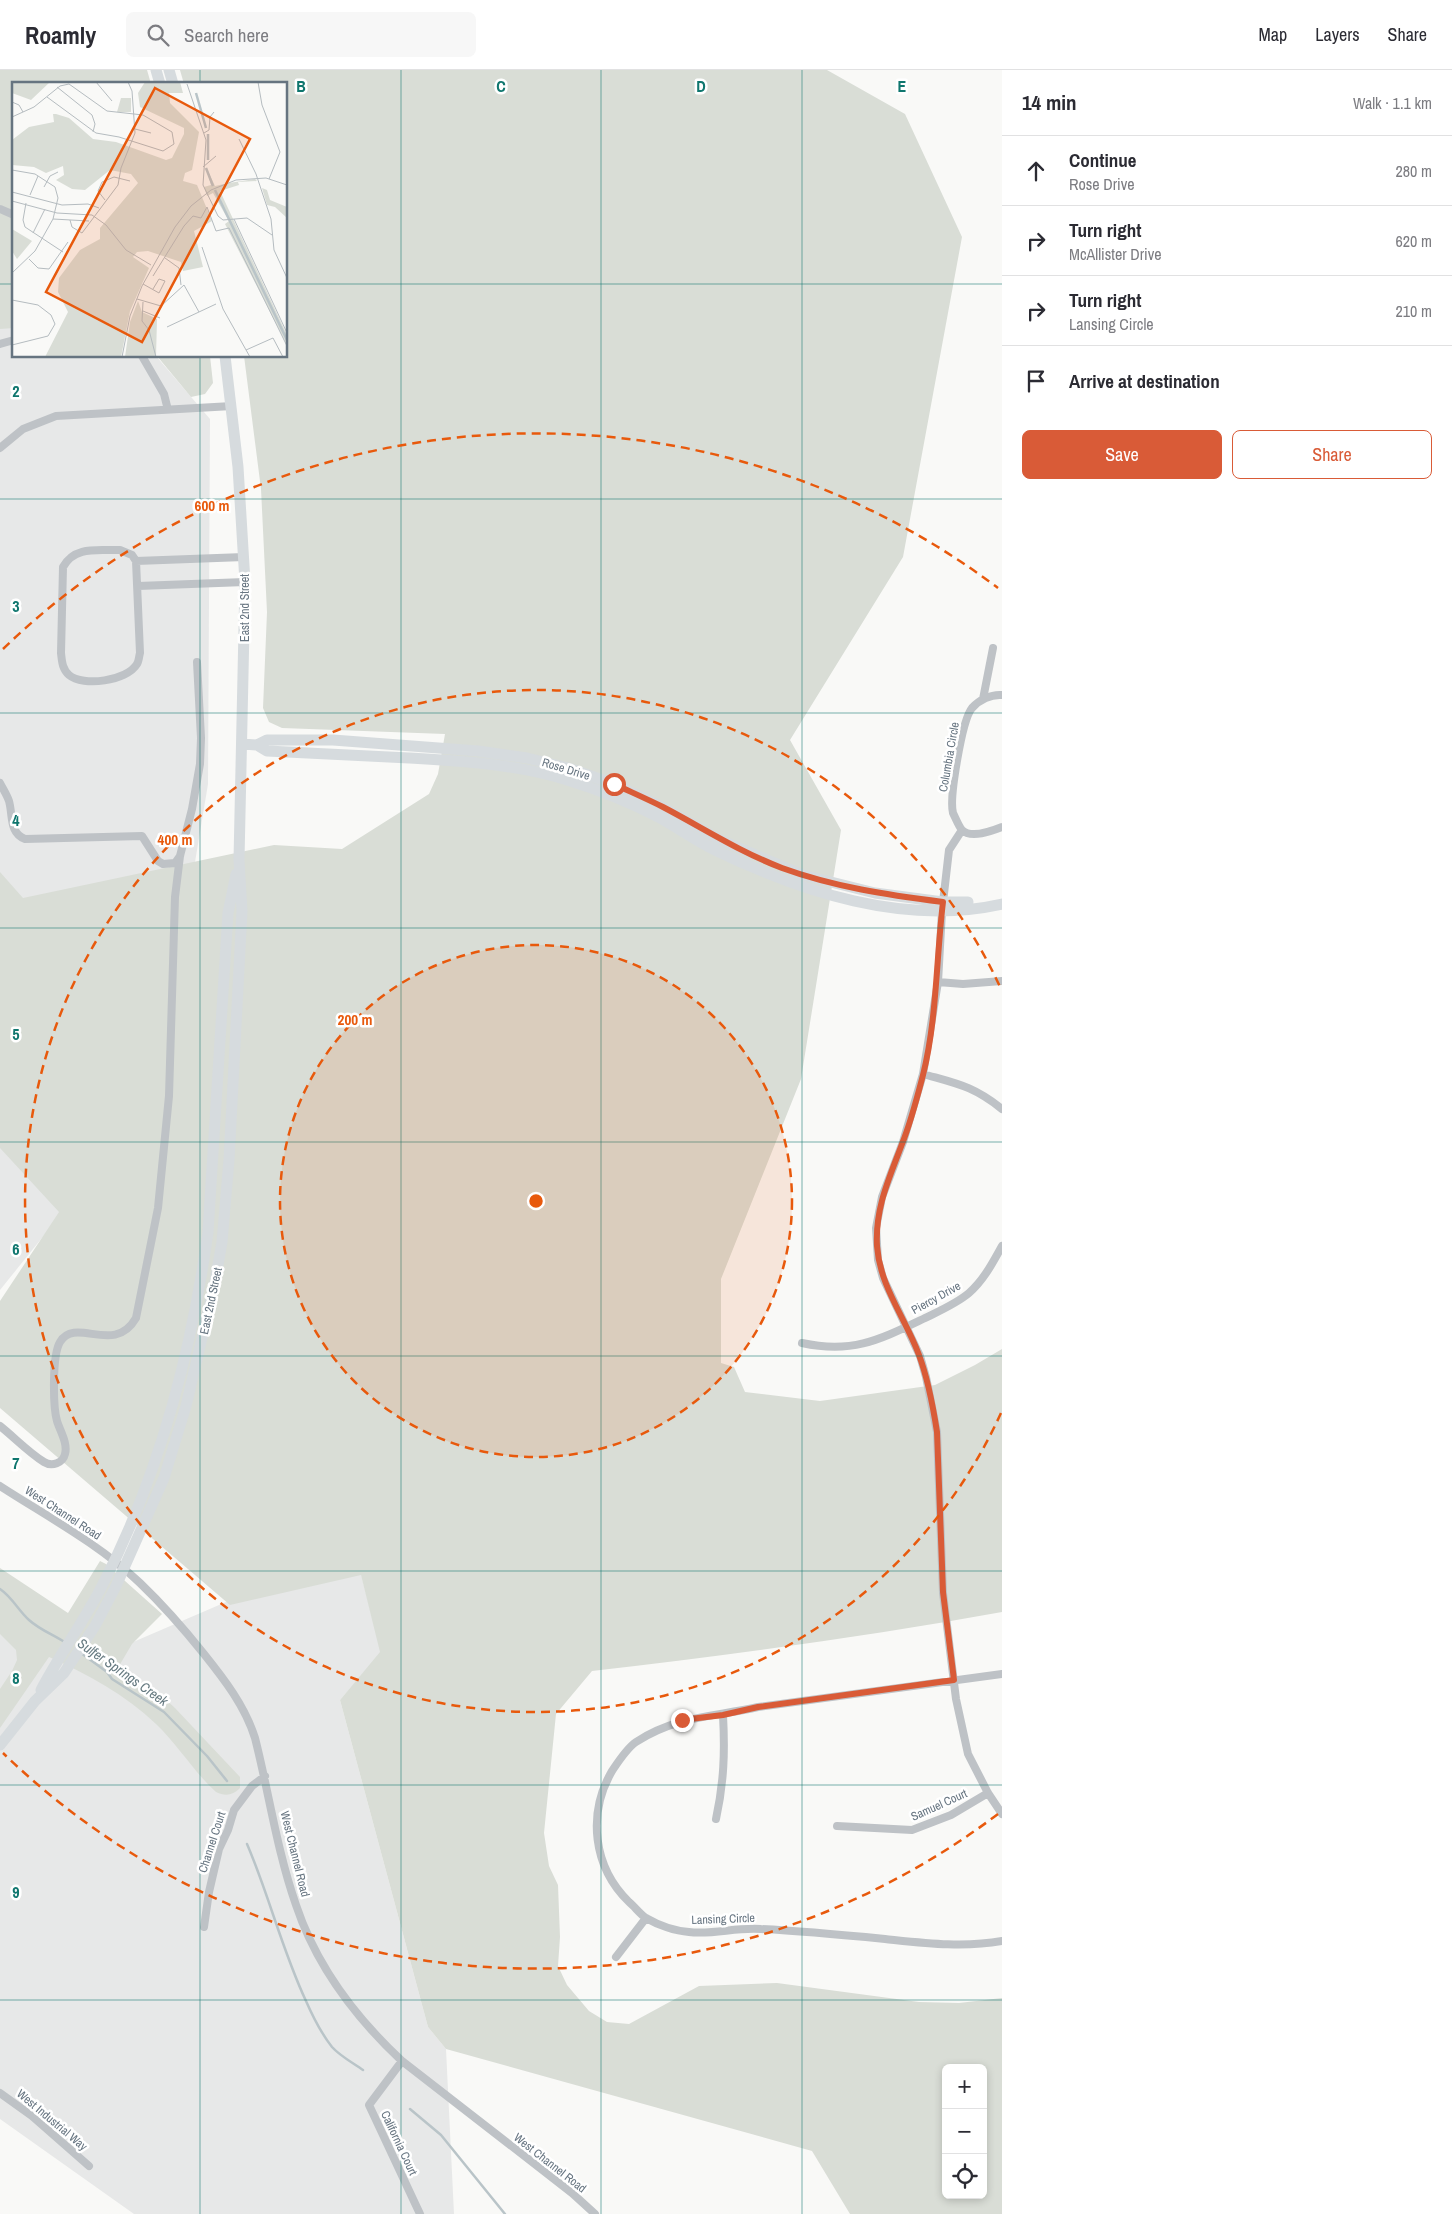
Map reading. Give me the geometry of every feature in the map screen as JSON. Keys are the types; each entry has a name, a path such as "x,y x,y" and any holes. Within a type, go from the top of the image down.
{"main road":[{"name":"East 2nd Street","path":"0,1745 35,1701 64,1673 95,1626 139,1537 164,1478 186,1406 208,1316 222,1242 229,1160 242,911 239,860 245,582 238,468 225,358"},
{"name":"Rose Drive","path":"243,744 257,745 267,751 474,762 532,770 610,794 660,818 711,848 759,870 796,884 873,905 916,910 1002,904"},
{"name":"East 2nd Street","path":"35,1701 53,1667 103,1585 130,1527 155,1465 192,1324 204,1257 215,1145 228,913 239,860"},
{"name":"Rose Drive","path":"942,907 1002,896"}],"street":[{"path":"0,208 12,214"},
{"path":"143,358 164,394 168,410"},
{"path":"0,448 24,429 56,416 232,406"},
{"path":"120,550 132,555 136,561 138,586 140,653 137,664 129,672 107,680 76,679 67,674 61,653 62,575 63,567 68,559 74,553 82,551 120,550"},
{"path":"136,561 244,557"},
{"path":"138,586 245,582"},
{"path":"993,648 983,699 1002,695"},
{"path":"0,1426 45,1463 56,1464 62,1460 66,1447 57,1423 54,1398 57,1349 61,1340 73,1333 116,1336 132,1326 136,1318 158,1208 168,1096 172,948 180,856 192,809 200,764 201,738 197,662"},
{"name":"Columbia Circle","path":"962,830 953,812 953,788 965,724 971,709 983,699"},
{"path":"0,783 9,802 13,826 19,837 25,839 142,836 158,861 163,864 175,862 180,856"},
{"path":"1002,827 986,833 967,833 962,830 949,850 942,907 938,982 924,1074 903,1142 882,1197 876,1228 878,1260 883,1278 920,1356 937,1432 943,1592 954,1680 968,1754 988,1793 1002,1814"},
{"path":"938,982 963,984 1002,981"},
{"path":"924,1074 970,1087 983,1094 1002,1109"},
{"name":"Piercy Drive","path":"802,1344 824,1348 845,1348 875,1340 952,1305 970,1292 987,1273 1002,1246"},
{"name":"West Channel Road","path":"0,1486 94,1546 139,1582 165,1608 209,1660 241,1705 250,1722 265,1776 295,1904 306,1932 327,1971 354,2011 402,2061 572,2193 595,2214"},
{"name":"Lansing Circle","path":"1002,1674 758,1707 723,1715 682,1720 660,1728 633,1744 616,1765 603,1787 597,1810 596,1835 600,1858 612,1884 646,1918 687,1932 708,1933 758,1928 933,1944 979,1945 1002,1941"},
{"path":"716,1819 722,1790 726,1753 723,1715"},
{"name":"Channel Court","path":"204,1927 208,1892 219,1849 228,1830 234,1810 252,1786 265,1776"},
{"name":"Samuel Court","path":"837,1826 912,1830 951,1815 988,1793"},
{"path":"616,1958 646,1918"},
{"name":"California Court","path":"402,2061 369,2105 420,2214"},
{"name":"West Industrial Way","path":"0,2093 32,2116 89,2166"}],"shaded area":[{"path":"0,70 147,70 150,82 12,82 12,328 0,329"},
{"path":"180,70 827,70 905,114 962,237 903,557 790,740 841,830 801,1079 721,1279 721,1363 734,1367 745,1392 820,1401 935,1385 1002,1349 1002,1612 900,1630 797,1645 592,1671 556,1714 544,1833 549,1866 558,1885 560,1937 558,1966 567,1985 589,2011 607,2022 629,2024 699,1986 777,1983 919,2002 959,2003 1002,1998 1002,2214 850,2214 812,2151 446,2049 428,2027 340,1700 380,1652 361,1575 230,1605 0,1408 0,1301 59,1212 0,1148 0,872 23,898 274,845 342,849 429,794 438,774 445,734 282,728 269,722 263,708 267,612 261,489 244,358 288,358 288,82 183,82"},
{"path":"12,325 12,358 158,358 210,419 208,784 182,940 66,1208 0,1290 0,327"},
{"path":"159,358 210,358 213,383 205,394 191,397"},
{"path":"100,1561 106,1564 162,1614 132,1644 119,1666 161,1695 240,1777 240,1788 235,1792 226,1795 216,1792 200,1776 164,1732 144,1713 92,1678 49,1657 0,1728 0,1689 17,1660 16,1650 0,1634 0,1568 68,1613"},
{"path":"361,1574 381,1652 340,1700 428,2027 446,2049 454,2214 134,2214 0,2119 0,1587 96,1658 226,1602"}],"waterway":[{"name":"Sulfer Springs Creek","path":"0,1589 33,1624 66,1643"},
{"name":"Sulfer Springs Creek","path":"81,1653 107,1672 112,1679 164,1712 207,1756 227,1781"},
{"name":"Sulfer Springs Creek","path":"247,1844 297,1982 314,2019 332,2047 363,2070"},
{"name":"Sulfer Springs Creek","path":"410,2109 441,2135 505,2214"}],"route":[{"path":"614,784 664,808 718,839 781,867 819,880 875,893 943,902 938,982 924,1074 903,1142 882,1197 876,1228 878,1260 883,1278 920,1356 934,1412 937,1432 943,1592 954,1680 758,1707 723,1715 682,1720"}]}
